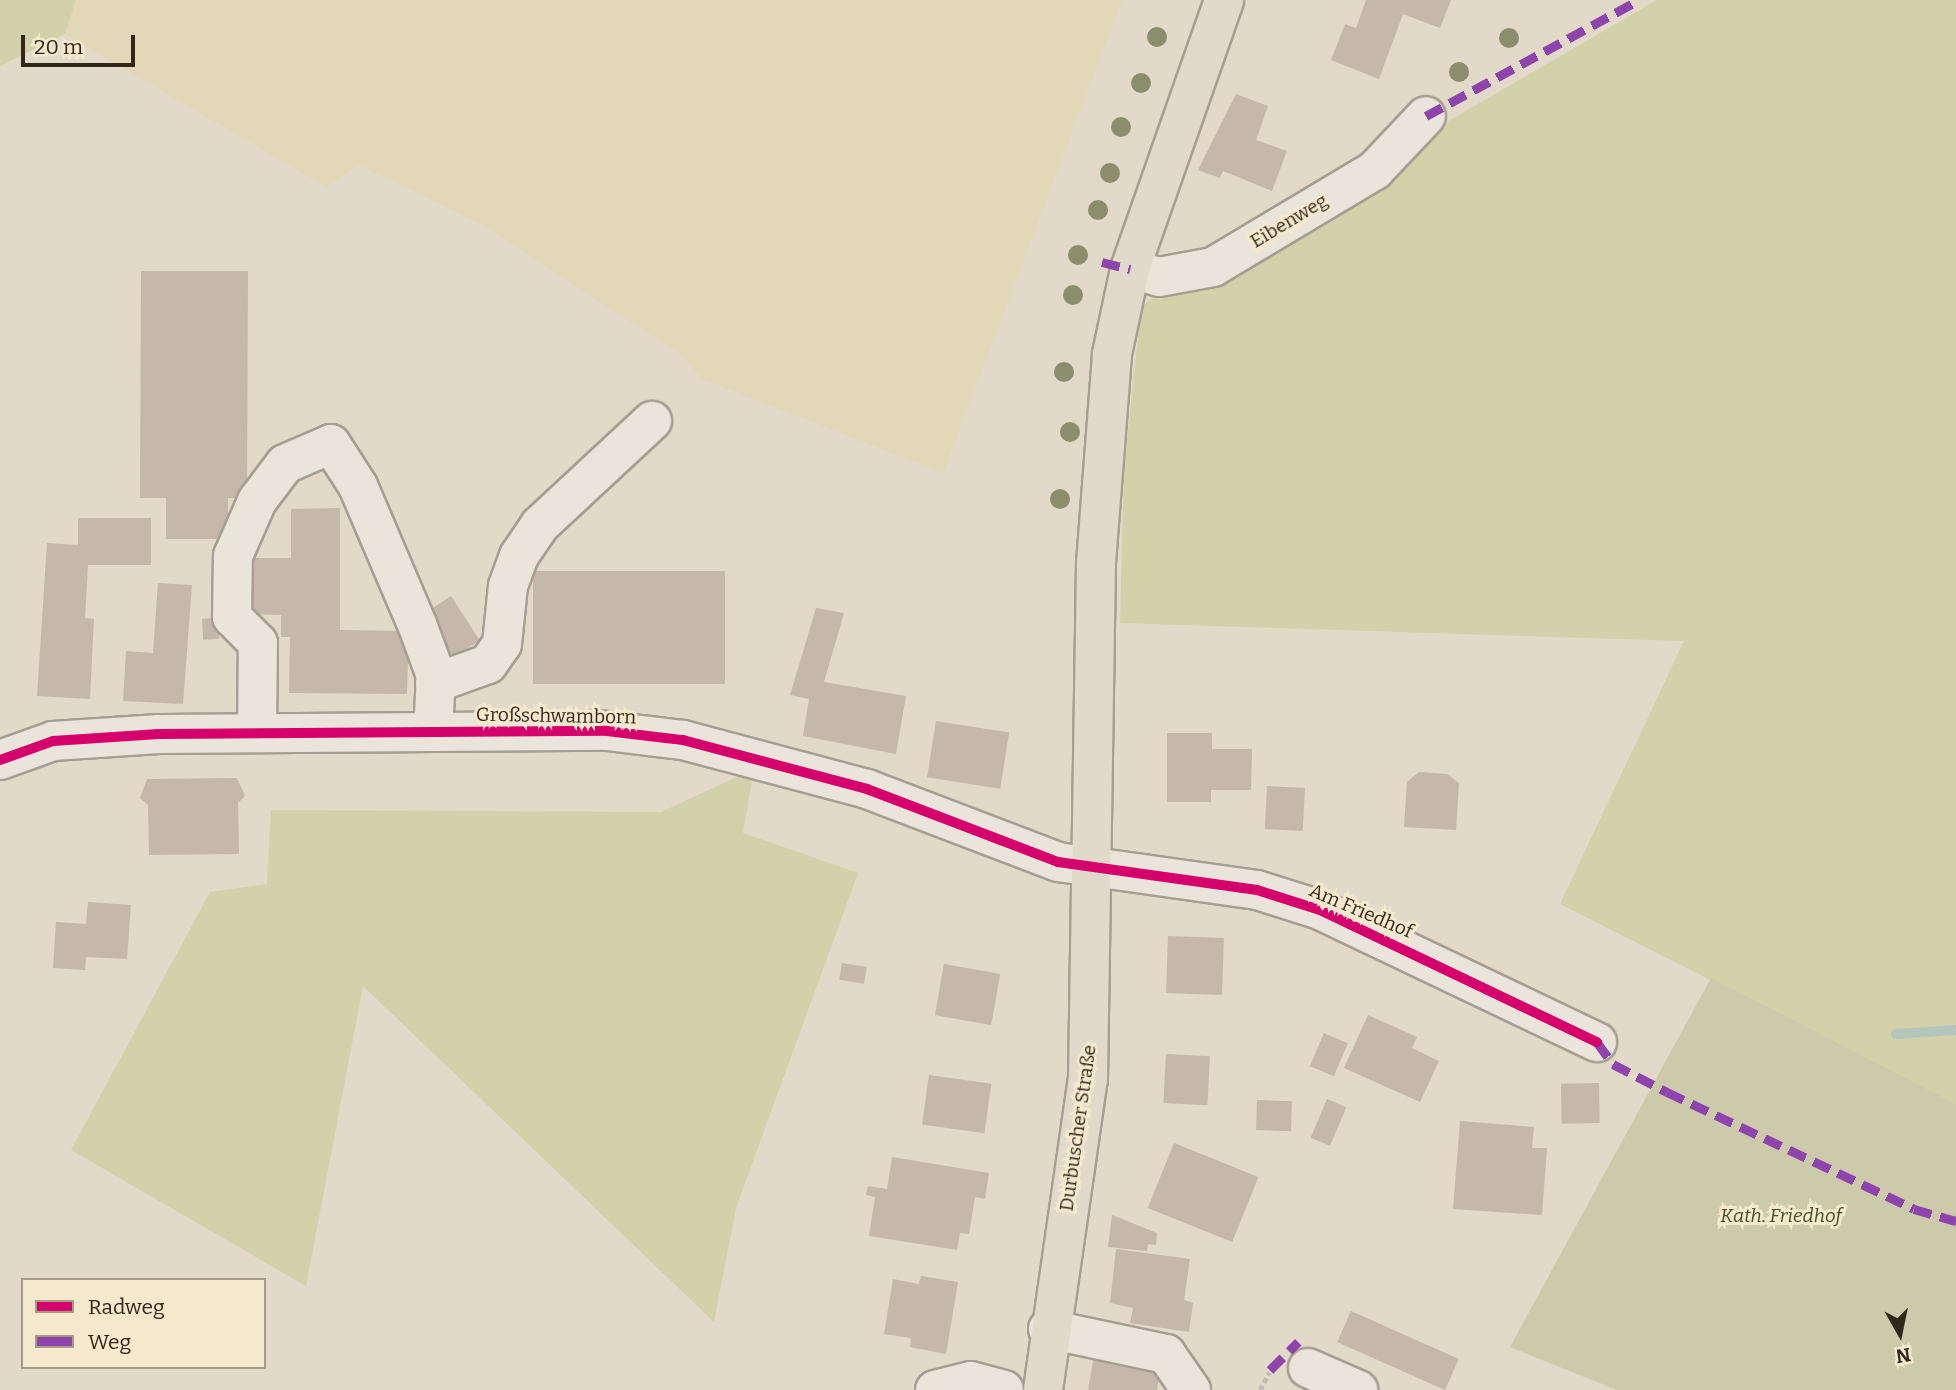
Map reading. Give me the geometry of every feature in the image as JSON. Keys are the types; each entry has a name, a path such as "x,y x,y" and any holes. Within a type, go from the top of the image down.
{"main road":[{"name":"Durbuscher Straße","path":"1044,1390 1048,1329 1088,1079 1101,467 1112,354 1130,269 1224,0"}],"street":[{"name":"Eibenweg","path":"1130,269 1159,277 1213,267 1375,170 1426,116"},
{"path":"435,683 488,664 502,644 508,586 519,556 540,525 652,421"},
{"path":"257,733 258,643 232,617 233,556 257,501 285,464 331,444 364,499 435,683 433,732"},
{"name":"Großschwamborn","path":"0,760 53,741 97,736 607,731 683,740 867,789 1058,862 1094,866"},
{"name":"Am Friedhof","path":"1094,866 1257,890 1320,910 1597,1042"},
{"path":"1048,1329 1166,1354 1191,1390"},
{"path":"935,1390 971,1381 1004,1390"}],"path":[{"path":"1260,1390 1312,1375"}],"shaded area":[{"path":"76,0 1122,0 943,473 702,379 683,356 484,226 359,165 326,187 65,34"}],"green space":[{"path":"0,0 76,0 65,34 0,66"},
{"path":"1657,0 1956,0 1956,1104 1560,904 1684,641 1120,623 1124,469 1141,308 1159,291 1217,283 1353,206 1433,130"},
{"path":"754,769 743,833 858,873 736,1208 714,1322 363,986 306,1286 71,1150 210,892 267,884 271,810 661,812"},
{"name":"Kath. Friedhof","path":"1711,978 1956,1104 1956,1390 1617,1390 1510,1347"}],"building":[{"path":"1366,0 1451,0 1440,28 1403,14 1379,79 1331,60 1345,24 1356,28"},
{"path":"1236,94 1268,106 1256,140 1287,151 1272,191 1223,171 1220,178 1198,170"},
{"path":"141,271 248,271 247,498 228,498 228,539 166,539 166,498 140,498"},
{"path":"340,508 340,630 409,631 407,694 289,693 290,637 281,637 281,615 245,614 245,558 291,558 291,509"},
{"path":"78,518 151,518 151,565 88,565 85,618 94,619 90,699 37,696 47,543 78,545"},
{"path":"533,571 725,571 725,684 533,684"},
{"path":"158,583 192,585 183,704 123,701 126,651 153,653"},
{"path":"451,596 480,640 453,658 424,613"},
{"path":"816,608 844,613 824,682 906,696 896,754 803,736 809,699 790,695"},
{"path":"218,618 219,639 203,640 202,619"},
{"path":"936,721 1009,733 1000,789 927,777"},
{"path":"1167,733 1212,733 1212,749 1252,749 1251,790 1211,790 1211,802 1167,802"},
{"path":"1419,772 1447,774 1459,783 1456,830 1404,827 1407,782"},
{"path":"237,778 245,796 238,803 239,854 149,855 148,805 140,798 147,779"},
{"path":"1267,786 1305,788 1303,831 1265,829"},
{"path":"88,902 131,905 127,959 86,957 85,970 53,968 56,922 86,924"},
{"path":"1168,936 1224,938 1222,995 1166,993"},
{"path":"842,963 867,967 864,984 839,980"},
{"path":"944,964 1000,974 991,1025 935,1015"},
{"path":"1368,1015 1417,1037 1412,1048 1439,1061 1420,1102 1344,1068"},
{"path":"1324,1033 1348,1043 1334,1076 1310,1066"},
{"path":"1166,1054 1210,1056 1207,1105 1163,1103"},
{"path":"929,1075 991,1084 984,1133 922,1125"},
{"path":"1599,1083 1600,1123 1562,1124 1561,1084"},
{"path":"1327,1099 1346,1107 1330,1146 1311,1138"},
{"path":"1257,1100 1292,1101 1291,1131 1256,1130"},
{"path":"1460,1121 1534,1127 1532,1148 1547,1148 1542,1215 1453,1209"},
{"path":"1174,1143 1258,1177 1232,1242 1148,1208"},
{"path":"892,1157 989,1173 985,1199 975,1197 969,1234 960,1233 957,1250 869,1236 875,1197 866,1195 868,1186 887,1189"},
{"path":"1112,1215 1157,1233 1156,1245 1148,1244 1147,1251 1108,1247"},
{"path":"1116,1249 1190,1259 1184,1300 1193,1303 1189,1332 1130,1323 1133,1308 1110,1303"},
{"path":"921,1276 958,1282 946,1354 910,1347 911,1338 884,1334 893,1279 919,1284"},
{"path":"1351,1311 1459,1359 1445,1390 1337,1342"},
{"path":"1094,1355 1161,1366 1157,1390 1088,1390"}],"waterway":[{"path":"1896,1034 1956,1030"}],"marked path":[{"path":"1426,116 1639,0"},
{"path":"1102,262 1130,269"},
{"path":"1597,1042 1613,1064 1667,1092 1914,1209 1956,1221"},
{"path":"1270,1370 1298,1342"}],"cycle path":[{"path":"0,760 53,741 159,734 607,731 683,740 867,789 1058,862 1257,890 1320,910 1597,1042"}]}
